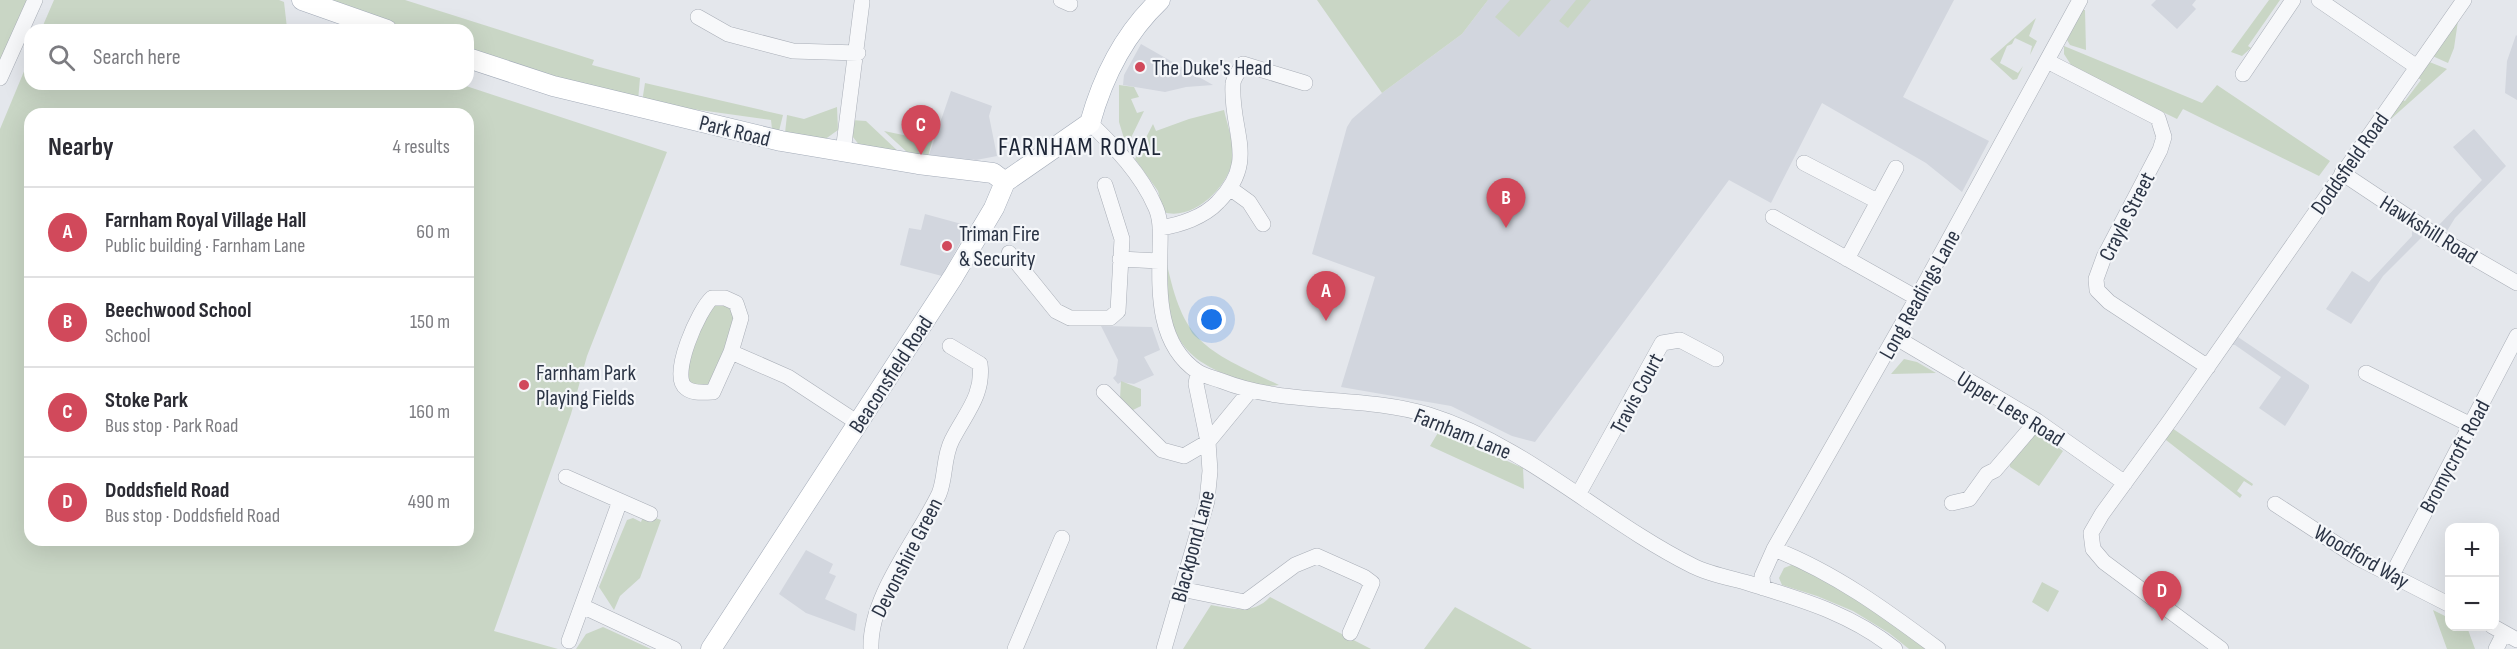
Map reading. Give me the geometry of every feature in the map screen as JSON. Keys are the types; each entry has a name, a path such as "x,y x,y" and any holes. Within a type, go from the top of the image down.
{"main road":[{"path":"1005,182 1090,123 1099,92 1120,48 1160,0"},
{"path":"312,2 371,24"},
{"name":"Park Road","path":"474,60 553,86 781,141 993,173 1005,182"},
{"name":"Beaconsfield Road","path":"711,649 953,278 994,208 1005,182"}],"street":[{"path":"24,24 35,0"},
{"name":"Long Readings Lane","path":"1763,588 1762,576 1774,549 2049,62 2080,0"},
{"path":"2243,74 2293,0"},
{"path":"2319,0 2417,67"},
{"name":"Doddsfield Road","path":"2221,649 2137,588 2093,549 2091,533 2102,514 2464,0"},
{"path":"843,152 858,52 862,2"},
{"path":"698,17 728,34 793,51 858,52"},
{"path":"0,78 24,25"},
{"name":"Crayle Street","path":"2049,62 2158,118 2163,137 2160,150 2104,257 2096,279 2097,290 2109,302 2208,366"},
{"path":"1160,228 1187,221 1210,210 1231,189 1239,173 1241,155 1233,82 1243,64 1305,83"},
{"name":"Farnham Lane","path":"1090,123 1129,164 1156,207 1160,228 1162,321 1177,352 1198,372 1249,392 1283,398 1367,403 1428,415 1502,445 1579,493 1647,542 1696,568 1831,610 1870,629 1895,649"},
{"path":"1804,163 1877,201"},
{"path":"1847,259 1896,168"},
{"name":"Hawkshill Road","path":"2342,172 2428,231 2517,283"},
{"path":"1009,253 1056,311 1070,318 1110,318 1118,311 1122,239 1105,185"},
{"path":"1231,189 1249,202 1263,224"},
{"path":"1773,217 1917,298"},
{"path":"1120,260 1159,261"},
{"path":"712,298 725,298 736,303 741,318 731,352 713,392 698,393 686,389 680,382 680,367 703,306 712,298"},
{"name":"Bromycroft Road","path":"2392,575 2517,336"},
{"name":"Upper Lees Road","path":"1895,337 2037,421 2125,483"},
{"name":"Travis Court","path":"1579,493 1662,343 1680,340 1716,359"},
{"name":"Devonshire Green","path":"871,649 871,627 882,600 940,492 951,441 978,394 986,362 950,346"},
{"path":"731,352 788,377 858,423"},
{"name":"Blackpond Lane","path":"1164,649 1207,501 1210,471 1208,442 1196,384 1198,372"},
{"path":"2366,373 2470,424"},
{"path":"1104,392 1162,450 1184,456 1208,442 1249,392"},
{"path":"1952,503 1969,499 1987,474 1995,470 2037,421"},
{"path":"566,477 650,514"},
{"path":"569,641 620,501"},
{"name":"Woodford Way","path":"2276,504 2358,558 2445,602"},
{"path":"1015,649 1062,538"},
{"path":"1774,549 1803,560 1886,610 1938,649"},
{"path":"1181,589 1245,602 1295,565 1317,556 1364,577 1372,583 1350,633"},
{"path":"582,606 674,649"},
{"path":"2496,649 2504,633"}],"shaded area":[{"path":"1488,0 1954,0 1903,97 1989,141 1962,192 1926,163 1822,103 1771,203 1729,180 1535,442 1512,436 1451,406 1341,387 1375,277 1312,254 1347,127 1352,119 1382,93 1462,34"},
{"path":"2156,0 2196,0 2192,5 2196,9 2177,29 2151,5"},
{"path":"2516,35 2517,100 2505,93 2507,61"},
{"path":"1141,44 1213,85 1186,87 1165,92 1123,85 1124,75"},
{"path":"951,91 992,106 989,116 997,156 976,160 929,155"},
{"path":"2474,129 2506,166 2455,218 2447,231 2438,226 2482,180 2453,147"},
{"path":"925,214 969,226 942,276 900,265 909,228 921,230"},
{"path":"2412,231 2422,237 2383,276 2351,324 2326,309 2352,271 2369,282 2412,236"},
{"path":"1101,326 1152,327 1160,350 1144,357 1154,375 1134,384 1121,382 1118,384 1113,378 1116,375 1118,360"},
{"path":"2238,337 2309,385 2285,426 2259,408 2281,377 2232,345"},
{"path":"806,550 833,564 829,573 836,576 825,599 857,614 855,631 806,613 779,594"}],"green space":[{"path":"0,0 28,0 0,63"},
{"path":"54,0 279,0 284,2 287,24 44,24"},
{"path":"332,0 405,0 594,60 592,65 640,78 638,101 474,52 474,24 390,24 334,5"},
{"path":"1317,0 1488,0 1462,34 1382,93"},
{"path":"1510,0 1551,0 1519,37 1495,17"},
{"path":"1576,0 1591,0 1568,28 1559,21"},
{"path":"2269,0 2280,0 2248,46 2251,48 2242,56 2231,52"},
{"path":"2082,10 2085,10 2086,50 2070,45 2067,40"},
{"path":"2459,14 2454,48 2448,63 2428,54"},
{"path":"2036,18 2029,36 2037,41 2030,55 2032,46 2015,38 2012,44 2007,46 2000,63 2018,73 2023,66 2017,79 2013,80 1990,59"},
{"path":"2064,46 2202,103 2217,85 2330,161 2319,176 2183,109 2177,119 2073,68 2064,54"},
{"path":"2422,59 2447,69 2383,126 2395,98 2405,101 2421,80 2412,73"},
{"name":"Farnham Park Playing Fields","path":"24,71 24,90 474,89 667,152 587,356 571,414 494,631 558,649 0,649 0,129"},
{"path":"645,83 783,115 779,131 772,129 771,120 642,102"},
{"path":"1119,85 1134,87 1139,97 1131,99 1137,113 1144,111 1126,145 1119,122"},
{"path":"837,107 838,130 824,140 785,133 787,115 804,119"},
{"path":"1224,110 1233,152 1225,179 1217,190 1198,207 1174,214 1163,212 1158,191 1135,159 1153,124 1156,131"},
{"path":"851,120 866,121 901,154 860,146 849,132"},
{"path":"884,131 932,141 928,157 908,153"},
{"path":"1164,250 1178,304 1187,323 1198,337 1229,361 1279,385 1258,385 1238,379 1204,364 1190,352 1179,339 1173,324 1169,308"},
{"path":"715,303 731,306 737,320 710,383 705,386 690,385 684,371 708,309"},
{"path":"1904,359 1917,362 1936,373 1891,374"},
{"path":"1121,381 1141,389 1141,406 1131,411 1120,399"},
{"path":"2172,428 2253,484 2252,486 2244,481 2237,491 2242,495 2240,498 2166,440 2165,436"},
{"path":"2033,429 2063,451 2039,486 2010,467 2010,457"},
{"path":"1439,431 1523,468 1524,489 1430,446"},
{"path":"644,514 661,520 640,578 620,596 614,610 599,587 627,520 633,518 641,522"},
{"path":"1794,564 1842,591 1934,649 1909,649 1889,633 1853,611 1782,585 1779,578 1784,568"},
{"path":"2042,582 2059,591 2048,612 2032,602"},
{"path":"1270,597 1371,649 1183,649 1211,605 1235,609 1250,608 1263,603"},
{"path":"1455,607 1532,649 1424,649"},
{"path":"2433,610 2445,616 2445,631 2468,631 2475,649 2447,649"},
{"path":"603,627 651,649 576,649 586,634"}],"place":[{"name":"The Duke's Head","path":"1140,67"},
{"name":"Stoke Park","path":"921,155"},
{"name":"Beechwood School","path":"1506,228"},
{"name":"Triman Fire & Security","path":"947,246"},
{"name":"Farnham Royal Village Hall","path":"1326,321"},
{"name":"Farnham Park Playing Fields","path":"524,385"},
{"name":"Doddsfield Road","path":"2162,621"}],"district":[{"name":"FARNHAM ROYAL","path":"1080,146"}]}
